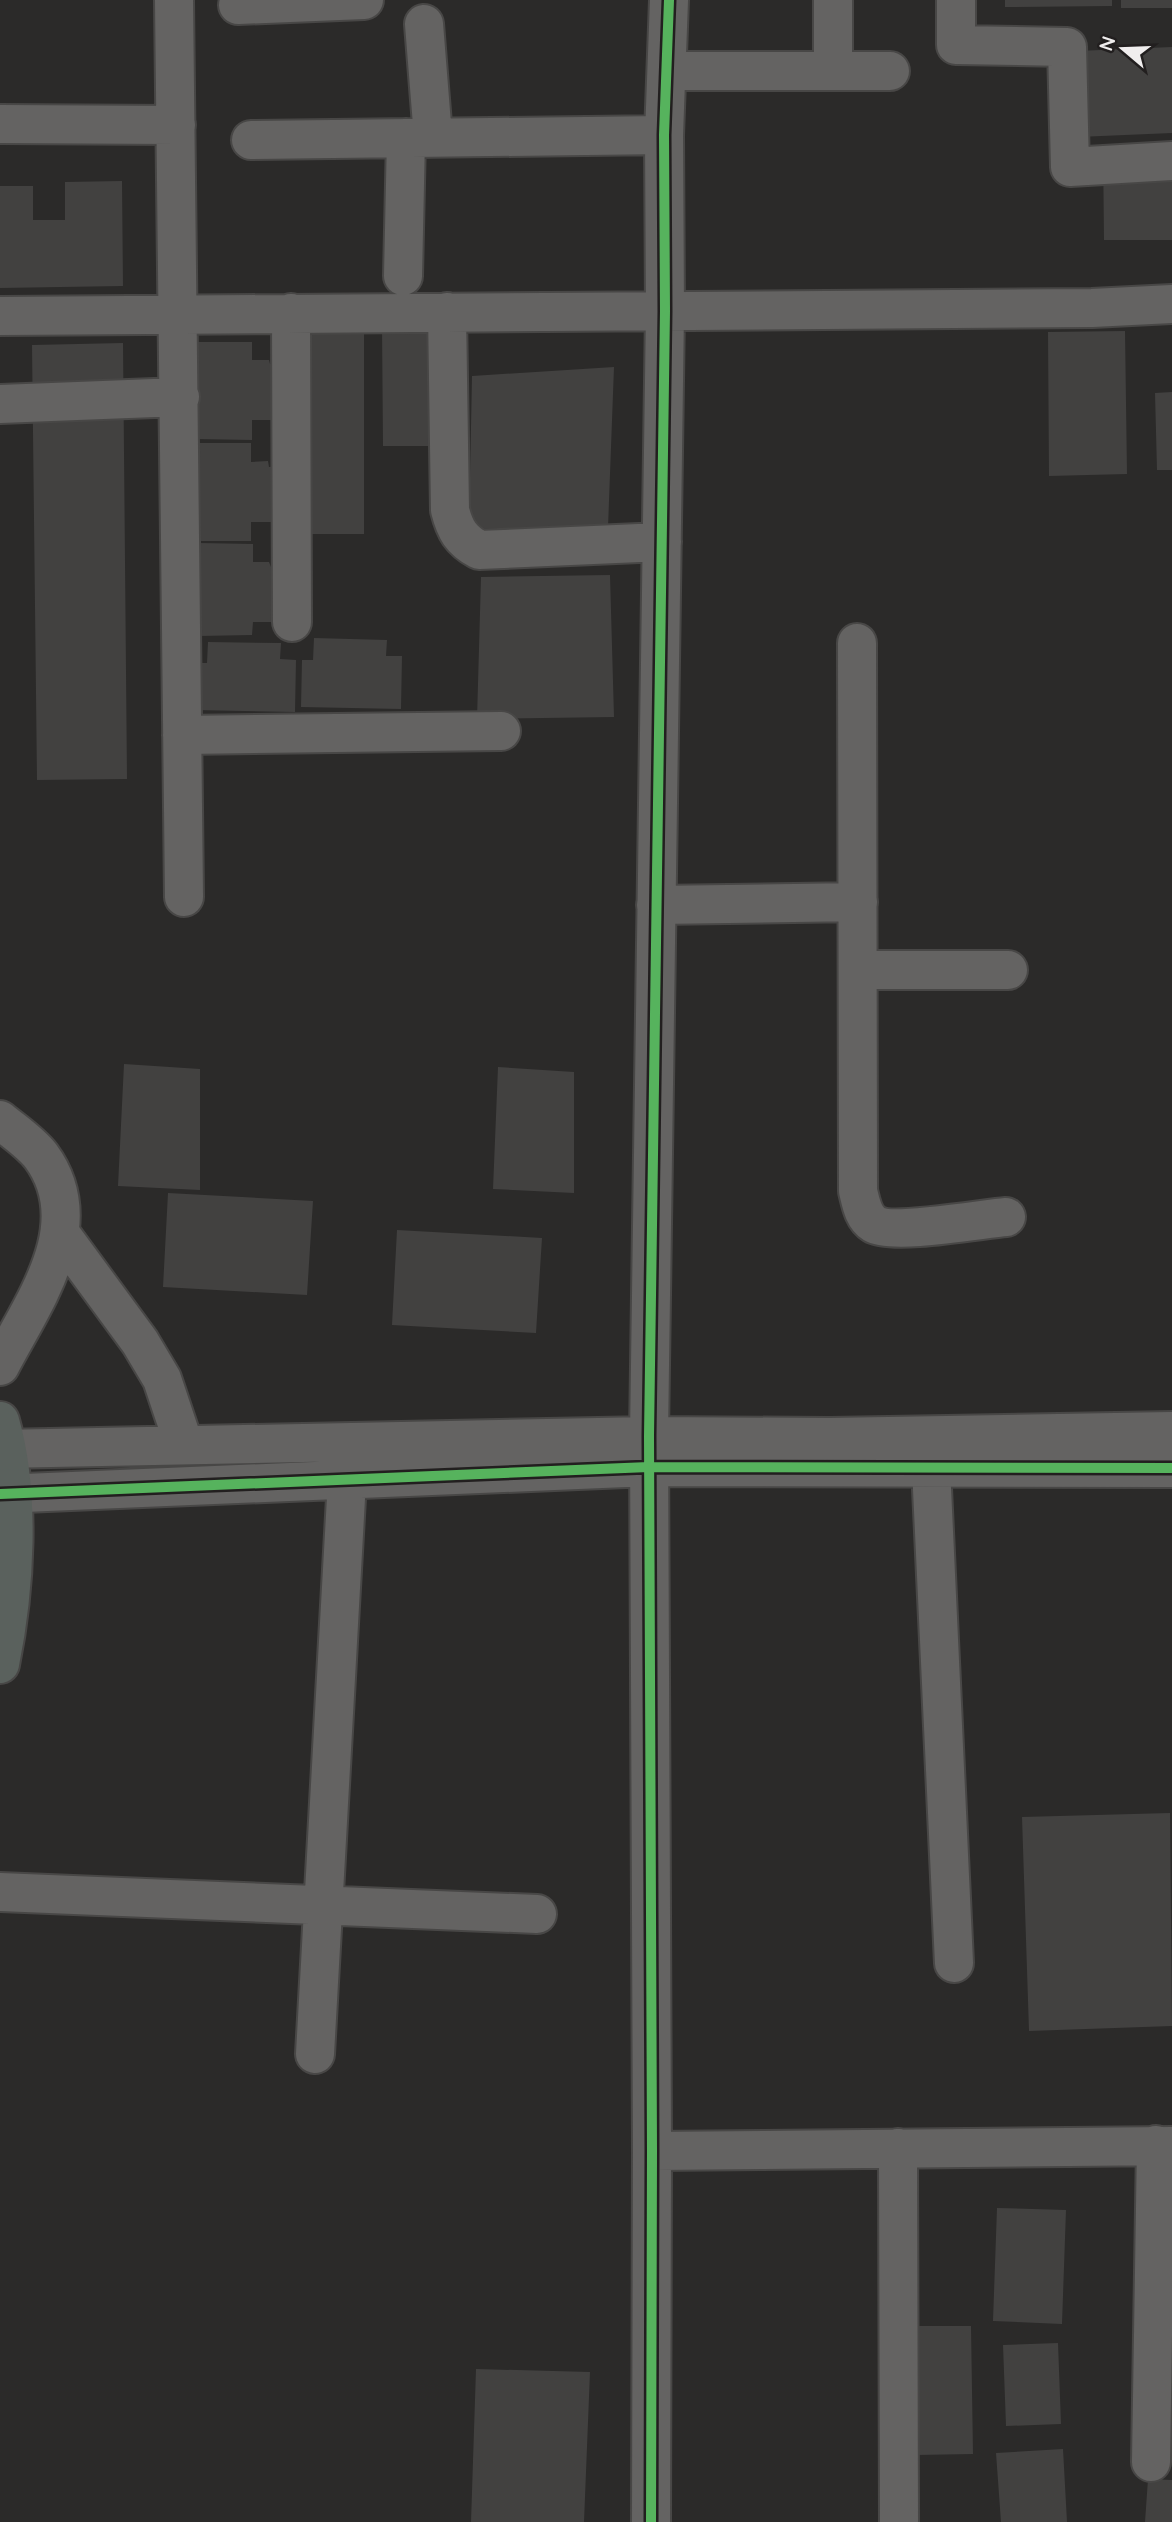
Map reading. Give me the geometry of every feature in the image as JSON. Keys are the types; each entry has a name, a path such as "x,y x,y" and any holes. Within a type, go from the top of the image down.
{"main road":[{"path":"0,1664 15,1562 5,1494 3,1440"}],"street":[{"path":"174,0 184,897"},
{"path":"238,5 365,0"},
{"path":"651,2522 649,1451 665,311 664,135 669,0"},
{"path":"833,0 833,71"},
{"path":"956,0 956,45 1066,47 1070,167 1172,161"},
{"path":"403,276 420,138 424,24"},
{"path":"668,71 890,71"},
{"path":"0,124 176,125"},
{"path":"251,140 664,135"},
{"path":"0,316 1079,308 1172,304"},
{"path":"447,312 450,510 455,529 465,542 480,550 662,542"},
{"path":"291,313 292,622"},
{"path":"0,404 180,397"},
{"path":"857,643 858,1191 863,1211 875,1225 895,1228 1006,1217"},
{"path":"182,735 501,731"},
{"path":"656,905 858,902"},
{"path":"858,970 1008,970"},
{"path":"0,1120 40,1155 58,1188 60,1233 48,1278 0,1366"},
{"path":"60,1233 140,1342 157,1370 184,1445"},
{"path":"5,1494 347,1480 649,1451 830,1437 1172,1431"},
{"path":"3,1440 649,1451 931,1467 1172,1468"},
{"path":"931,1467 954,1963"},
{"path":"315,2054 347,1480"},
{"path":"0,1892 537,1914"},
{"path":"652,2151 1164,2146 1151,2462"},
{"path":"898,2148 899,2522"}],"building":[{"path":"1005,0 1112,0 1112,6 1005,7"},
{"path":"1121,0 1172,0 1172,8 1121,8"},
{"path":"1172,47 1172,133 1078,137 1077,51"},
{"path":"1172,145 1172,240 1104,240 1103,146"},
{"path":"122,181 123,286 0,288 0,186 33,186 33,220 65,220 65,182"},
{"path":"297,323 364,323 364,534 297,534"},
{"path":"436,325 436,446 383,446 382,326"},
{"path":"1125,331 1127,474 1049,476 1048,332"},
{"path":"198,342 252,342 252,360 269,360 270,364 284,365 283,420 252,420 252,440 197,439"},
{"path":"123,343 127,779 37,780 32,345"},
{"path":"614,367 608,528 469,529 472,376"},
{"path":"1172,392 1172,470 1157,470 1155,393"},
{"path":"197,443 251,443 251,462 268,461 269,467 283,466 282,522 251,522 251,541 197,541"},
{"path":"199,543 253,544 253,562 269,562 271,567 284,567 284,622 253,622 252,635 199,636"},
{"path":"610,575 614,717 477,719 481,577"},
{"path":"314,638 387,640 386,656 402,656 401,709 301,707 302,660 313,660"},
{"path":"208,642 281,643 280,659 296,660 295,712 195,710 195,663 207,663"},
{"path":"124,1064 200,1069 200,1190 118,1186"},
{"path":"498,1067 574,1072 574,1193 493,1189"},
{"path":"168,1193 313,1201 307,1295 163,1287"},
{"path":"397,1230 542,1238 536,1333 392,1325"},
{"path":"1170,1813 1172,2026 1029,2031 1022,1817"},
{"path":"997,2208 1066,2210 1062,2324 993,2321"},
{"path":"914,2326 971,2326 973,2454 916,2455"},
{"path":"1058,2343 1061,2424 1006,2426 1003,2345"},
{"path":"476,2369 590,2372 584,2522 471,2522"},
{"path":"1063,2449 1067,2522 1001,2522 996,2453"},
{"path":"1148,2479 1172,2480 1172,2522 1145,2522"}],"cycle path":[{"path":"651,2522 649,1436 665,311 664,135 669,0"},
{"path":"0,1494 649,1467 1172,1468"}]}
